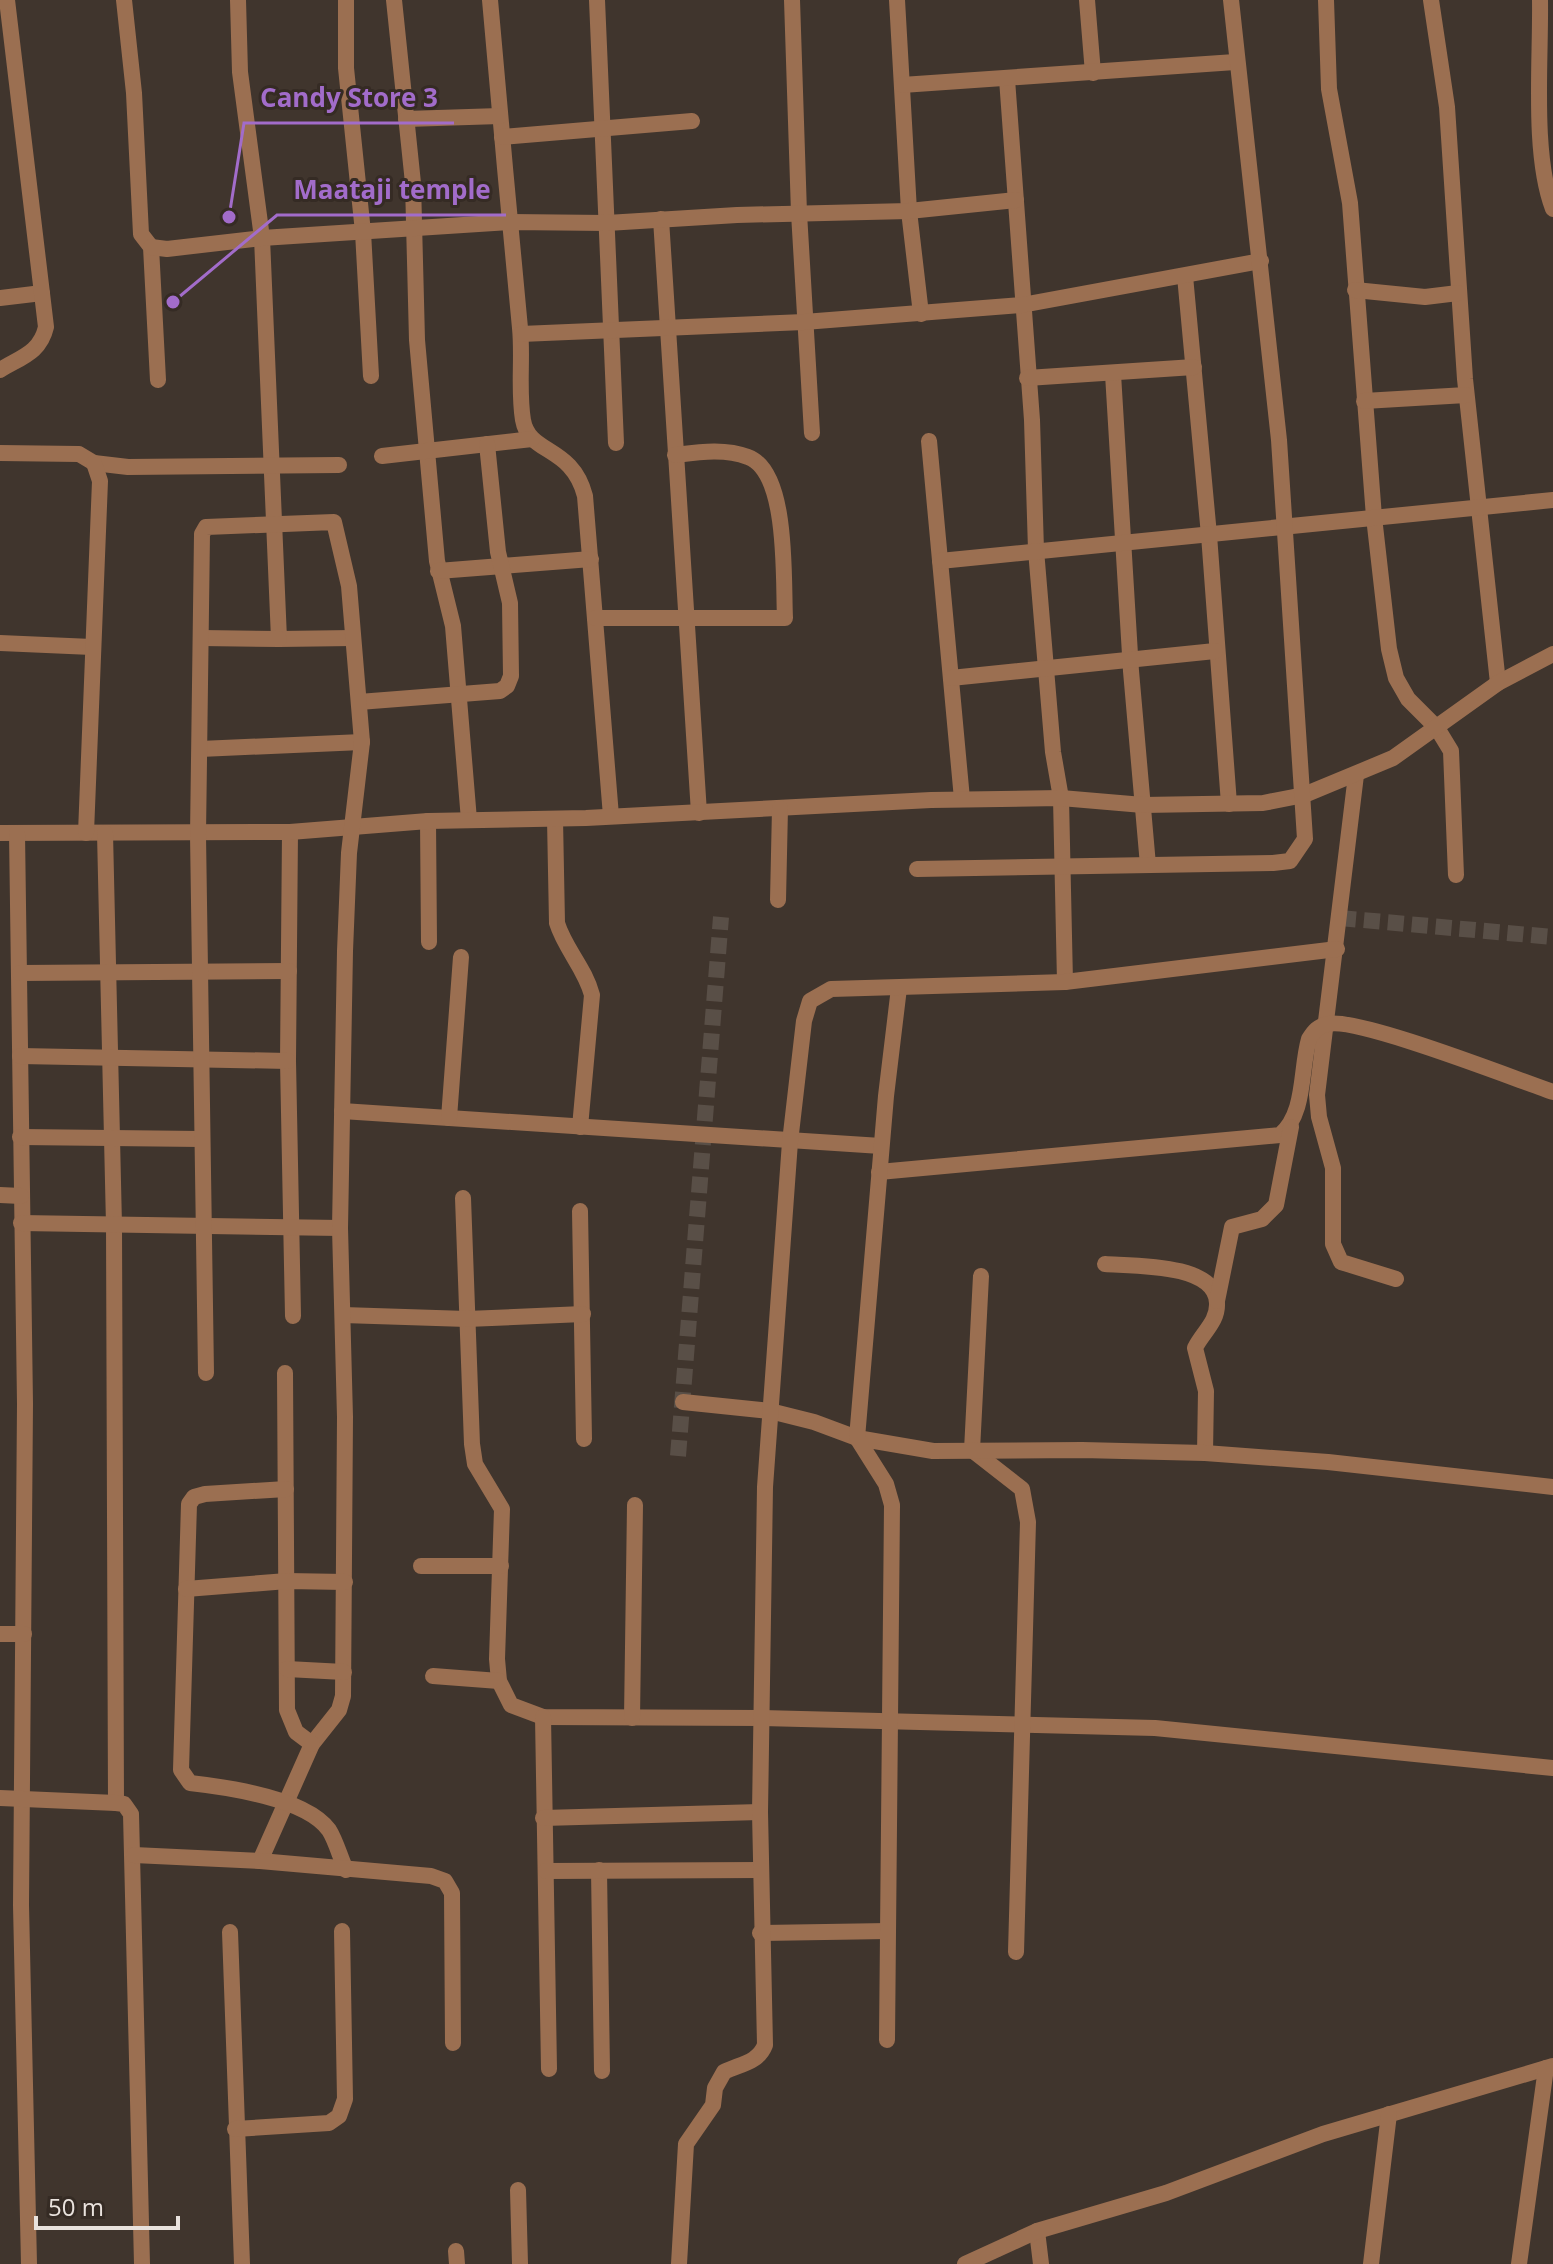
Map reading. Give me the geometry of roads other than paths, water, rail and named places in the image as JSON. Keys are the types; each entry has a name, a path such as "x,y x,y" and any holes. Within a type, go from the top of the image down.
{"street":[{"path":"0,370 35,351 43,341 46,327 7,0"},
{"path":"124,0 134,93 141,234 151,247 158,380"},
{"path":"238,0 240,72 262,238 279,639"},
{"path":"346,0 346,68 363,232 371,376"},
{"path":"394,0 415,228 417,340 438,571 450,603 469,820"},
{"path":"490,0 521,334 523,419 532,439 567,460 580,475 591,559 611,816"},
{"path":"597,0 616,443"},
{"path":"792,0 804,322 812,433"},
{"path":"897,0 909,211 921,314"},
{"path":"1087,0 1093,73"},
{"path":"917,869 1290,861 1305,839 1285,525 1261,261 1235,62 1231,0"},
{"path":"1326,0 1329,89 1350,203 1374,517 1389,649 1396,678 1414,707 1437,728 1451,751 1456,875"},
{"path":"1431,0 1447,107 1466,395 1498,683"},
{"path":"1540,0 1542,153 1546,191 1553,209"},
{"path":"902,85 1235,62"},
{"path":"1007,79 1036,550 1053,752 1061,798 1065,982"},
{"path":"406,119 500,116"},
{"path":"502,137 692,121"},
{"path":"151,247 167,249 262,238 510,222 607,223 909,211 1016,200"},
{"path":"661,219 699,813"},
{"path":"521,334 804,322 1022,305 1261,261"},
{"path":"1185,276 1209,535 1215,651 1229,804"},
{"path":"1355,290 1425,297 1458,293"},
{"path":"0,298 42,293"},
{"path":"1027,378 1194,367"},
{"path":"1113,374 1148,865"},
{"path":"1364,401 1466,395"},
{"path":"382,456 532,439"},
{"path":"929,441 962,799"},
{"path":"359,702 500,691 507,686 511,676 510,603 502,566 487,444"},
{"path":"595,618 785,618 777,504 772,480 765,467 751,457 730,452 675,455"},
{"path":"0,453 79,454 94,463 128,467 339,465"},
{"path":"86,833 100,481 94,463"},
{"path":"940,561 1477,505 1553,500"},
{"path":"206,1373 198,835 202,534 206,527 334,522 349,586 362,742 351,828 342,1111 340,1228 344,1672 339,1710 312,1744 260,1861"},
{"path":"438,571 591,559"},
{"path":"201,638 353,638"},
{"path":"0,643 92,647"},
{"path":"951,678 1215,651"},
{"path":"29,2264 21,1798 24,1634 20,973 8,833 198,835 290,832 428,821 555,819 962,799 1061,798 1143,805 1229,804 1304,795 1356,775 1393,758 1498,683 1552,658"},
{"path":"200,749 362,742"},
{"path":"1356,775 1317,1095 1319,1117 1333,1168 1333,1244 1341,1262 1396,1279"},
{"path":"778,900 780,808"},
{"path":"555,819 557,923 561,937 588,977 592,995 580,1127"},
{"path":"428,821 429,942"},
{"path":"290,832 288,1061 293,1316"},
{"path":"105,833 114,1225 116,1803"},
{"path":"679,2264 686,2144 713,2105 715,2088 724,2072 761,2055 765,2045 760,1933 760,1812 770,1411 790,1142 804,1021 810,1001 831,989 1065,982 1337,949"},
{"path":"449,1118 461,957"},
{"path":"20,973 289,971"},
{"path":"887,2040 892,1505 886,1484 857,1438 881,1146 899,988"},
{"path":"1205,1453 1206,1391 1195,1348 1212,1324 1232,1227 1262,1219 1276,1205 1309,1039 1315,1029 1327,1024 1375,1032 1553,1092"},
{"path":"20,1056 288,1061"},
{"path":"342,1111 881,1146"},
{"path":"879,1172 1280,1135 1291,1127"},
{"path":"20,1137 201,1139"},
{"path":"0,1195 21,1196"},
{"path":"463,1198 472,1444 475,1464 502,1509 499,1681 511,1705 543,1717 1022,1724 1258,1737 1553,1768"},
{"path":"580,1211 584,1439"},
{"path":"21,1223 340,1228"},
{"path":"1105,1264 1185,1272 1205,1282 1217,1301"},
{"path":"972,1450 981,1276"},
{"path":"343,1315 467,1319 583,1314"},
{"path":"285,1373 289,1722 312,1744"},
{"path":"683,1402 770,1411 814,1422 857,1438 933,1451 1205,1453 1328,1462 1553,1487"},
{"path":"972,1450 1009,1476 1022,1489 1026,1501 1016,1952"},
{"path":"286,1489 194,1497 188,1513 181,1770 184,1779 285,1804 313,1816 330,1831 346,1870"},
{"path":"632,1718 635,1505"},
{"path":"421,1566 501,1566"},
{"path":"186,1589 287,1581 345,1582"},
{"path":"0,1634 24,1634"},
{"path":"287,1669 344,1672"},
{"path":"433,1676 499,1681"},
{"path":"543,1717 549,2069"},
{"path":"0,1798 116,1803 124,1804 131,1814 142,2264"},
{"path":"543,1818 760,1812"},
{"path":"134,1855 260,1861 431,1876 445,1881 452,1893 453,2043"},
{"path":"599,1870 602,2071"},
{"path":"546,1871 760,1870"},
{"path":"235,2129 329,2123 339,2116 345,2099 342,1931"},
{"path":"760,1933 888,1931"},
{"path":"230,1932 242,2264"},
{"path":"965,2264 1037,2231 1166,2193 1323,2134 1549,2067 1519,2264"},
{"path":"1371,2264 1389,2114"},
{"path":"518,2190 520,2264"},
{"path":"1037,2231 1041,2264"}],"tunnel":[{"path":"678,1456 721,917"},
{"path":"1340,918 1553,937"}],"place":[{"name":"Candy Store 3","path":"229,217"},
{"name":"Maataji temple","path":"173,302"}]}
